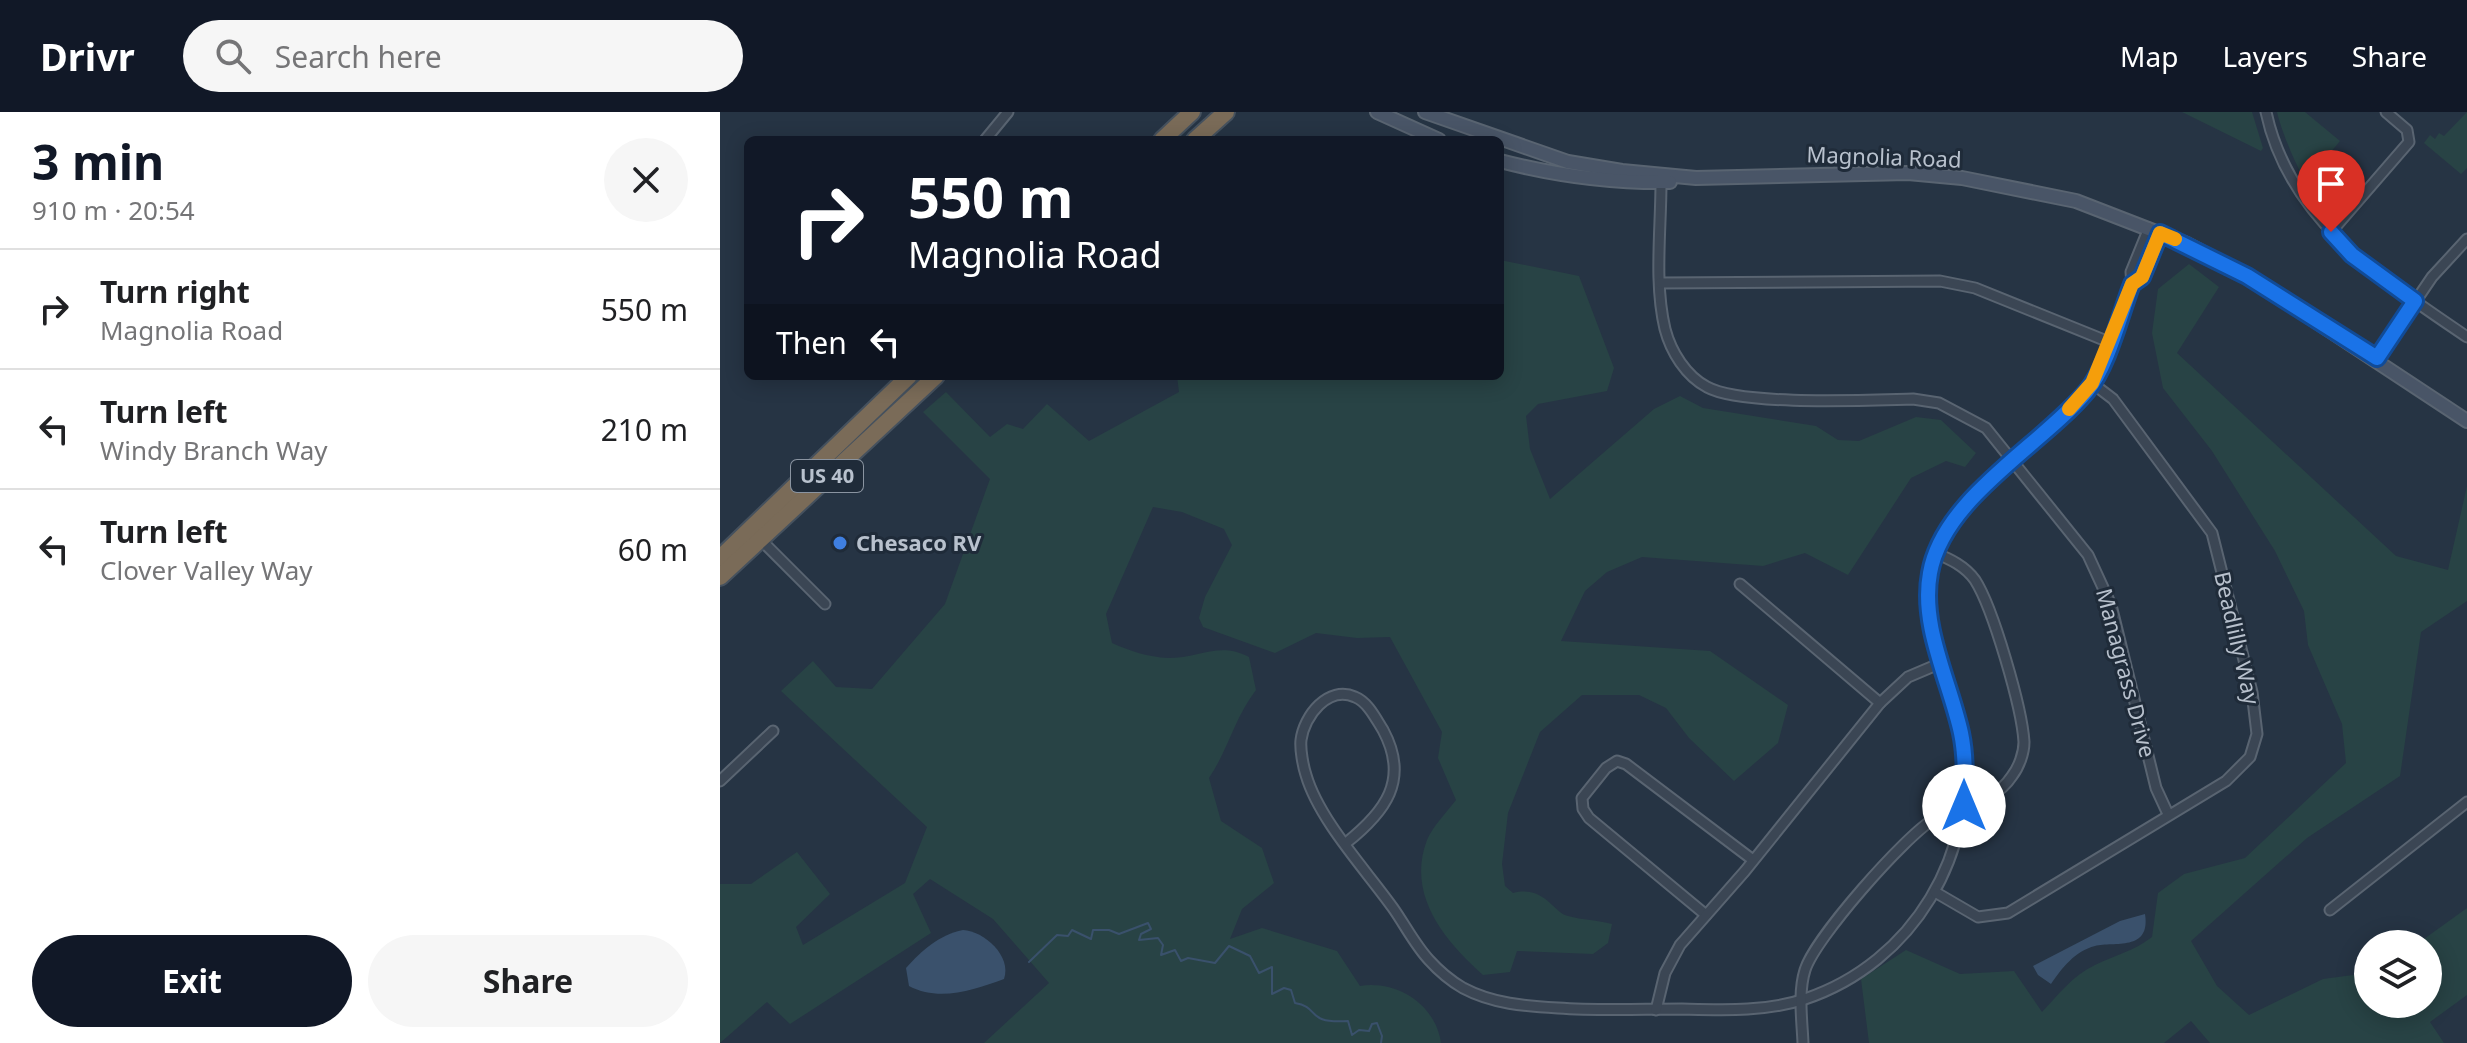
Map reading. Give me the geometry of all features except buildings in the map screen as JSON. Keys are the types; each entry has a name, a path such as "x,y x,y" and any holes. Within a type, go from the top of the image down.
{"highway":[{"path":"1166,136 1192,112"},
{"path":"1199,136 1226,112"},
{"name":"US 40","path":"720,558 905,380"},
{"name":"US 40","path":"720,577 932,380"}],"main road":[{"path":"1377,112 1430,136"},
{"name":"Magnolia Road","path":"1425,112 1494,136"},
{"name":"Magnolia Road","path":"1504,140 1568,162 1686,177 1908,173 1962,178 2076,201 2154,231 2247,276 2377,358 2467,421"},
{"name":"Magnolia Road","path":"1504,162 1558,176 1618,183 1710,182 1765,175"}],"street":[{"path":"988,136 1008,112"},
{"path":"2266,112 2278,153 2293,181 2331,232 2352,255 2467,337"},
{"path":"2331,232 2409,142 2407,130 2386,112"},
{"name":"Managrass Drive","path":"1661,183 1660,283 1665,329 1677,358 1695,380 1731,397 1913,399 1939,403 1986,428 2014,461 2088,555 2106,586 2156,788 2168,814"},
{"path":"1346,843 1378,817 1396,766 1389,742 1366,705 1355,697 1341,694 1319,702 1301,740 1306,776 1323,809 1346,843 1426,957 1463,987 1511,1005 1733,1013 1802,1000 1884,954 1904,935 1935,892 1949,864 1964,806 1961,734 1941,663 1928,590 1935,553 1956,516 2092,383 2132,284 2131,272 2154,231"},
{"path":"2377,358 2441,265 2467,239"},
{"path":"1660,283 1940,281 1975,288 2109,342"},
{"name":"Beadlilly Way","path":"1935,892 1978,917 2008,913 2226,781 2250,757 2257,734 2252,692 2212,533 2113,399 2092,383"},
{"path":"760,539 825,604"},
{"path":"1803,1043 1805,971 1820,941 1841,914 1931,820 1964,806 1975,805 1999,790 2012,777 2024,746 1986,603 1964,568 1935,553"},
{"path":"1740,584 1880,703"},
{"path":"1656,1010 1665,973 1680,945 1880,703 1908,677 1941,663"},
{"path":"720,781 773,731"},
{"path":"1706,915 1589,818 1583,809 1582,798 1606,768 1617,761 1626,764 1753,860"},
{"path":"2330,910 2467,802"}],"green space":[{"path":"2182,112 2252,112 2263,148 2261,151"},
{"path":"2277,112 2305,112 2340,141 2310,177 2344,208 2336,216 2327,210 2308,186 2285,138"},
{"path":"2467,112 2467,168 2461,174 2424,143 2430,135 2435,139 2439,133 2444,136"},
{"path":"1504,261 1579,276 1614,368 1607,391 1538,404 1526,416 1530,449 1550,499 1654,409 1680,396 1703,408 1816,426 1838,440 1859,441 1916,417 1941,420 1976,453 1965,467 1946,461 1911,478 1848,575 1805,553 1763,566 1642,557 1607,572 1585,591 1561,641 1710,651 1788,705 1778,743 1734,781 1689,738 1666,708 1639,695 1582,695 1540,732 1508,813 1502,864 1505,886 1513,893 1533,893 1568,916 1612,924 1608,943 1593,954 1517,951 1510,972 1483,975 1443,932 1425,898 1422,860 1427,840 1456,800 1438,758 1442,732 1390,637 1357,638 1316,633 1275,653 1203,627 1199,618 1205,597 1232,545 1224,529 1182,512 1153,507 1106,614 1112,643 1139,653 1168,658 1219,650 1238,652 1249,657 1256,690 1242,711 1209,778 1221,821 1262,848 1274,883 1242,909 1230,939 1262,928 1337,951 1360,986 1374,985 1401,991 1423,1007 1438,1029 1441,1043 984,1043 1049,983 993,919 930,879 913,894 931,933 790,1024 767,1002 720,1043 720,884 751,884 797,852 830,894 796,927 803,945 905,883 927,827 781,691 813,661 836,687 872,689 945,604 990,479 923,412 946,392 990,437 1007,424 1023,429 1047,404 1089,441 1179,392 1178,380 1504,380"},
{"path":"2189,264 2219,287 2177,353 2396,556 2448,570 2467,486 2467,601 2421,632 2400,776 2307,838 2191,941 2217,986 2249,1015 2323,979 2354,975 2354,1018 2435,1018 2430,1022 2444,1043 2210,1043 2191,1021 2164,1043 1869,1043 1861,979 1906,950 1960,974 2014,971 2042,1012 2080,974 2152,937 2158,893 2184,874 2245,858 2346,763 2342,724 2308,645 2304,611 2275,551 2212,451 2163,388 2152,333 2158,289"},
{"path":"2467,908 2467,995 2442,1013 2442,930 2436,930"}],"water":[{"path":"2145,914 2145,926 2137,940 2095,946 2081,952 2064,966 2051,984 2038,975 2033,966 2120,921"},
{"path":"963,930 979,935 994,946 1004,962 1004,979 944,994 920,991 909,986 906,968 912,961 939,939"}],"waterway":[{"path":"1029,962 1057,935 1068,936 1072,930 1091,939 1093,930 1109,930 1119,934 1148,923 1151,929 1141,934 1139,940 1158,938 1163,945 1161,955 1175,950 1181,961 1188,958 1215,963 1229,946 1250,956 1259,973 1272,967 1272,994 1284,988 1291,990 1295,1003 1308,1008 1319,1018 1348,1021 1352,1035 1359,1030 1369,1031 1372,1024 1377,1023 1381,1043"}],"slow traffic":[{"path":"2069,409 2092,383 2132,284 2142,277 2160,233 2175,239"}],"place":[{"name":"Chesaco RV","path":"840,543"}],"route":[{"path":"1964,806 1961,734 1931,621 1928,590 1935,553 1956,516 2087,391 2103,361 2132,284 2142,277 2160,233 2247,276 2377,358 2415,301 2352,255 2331,232"}]}
